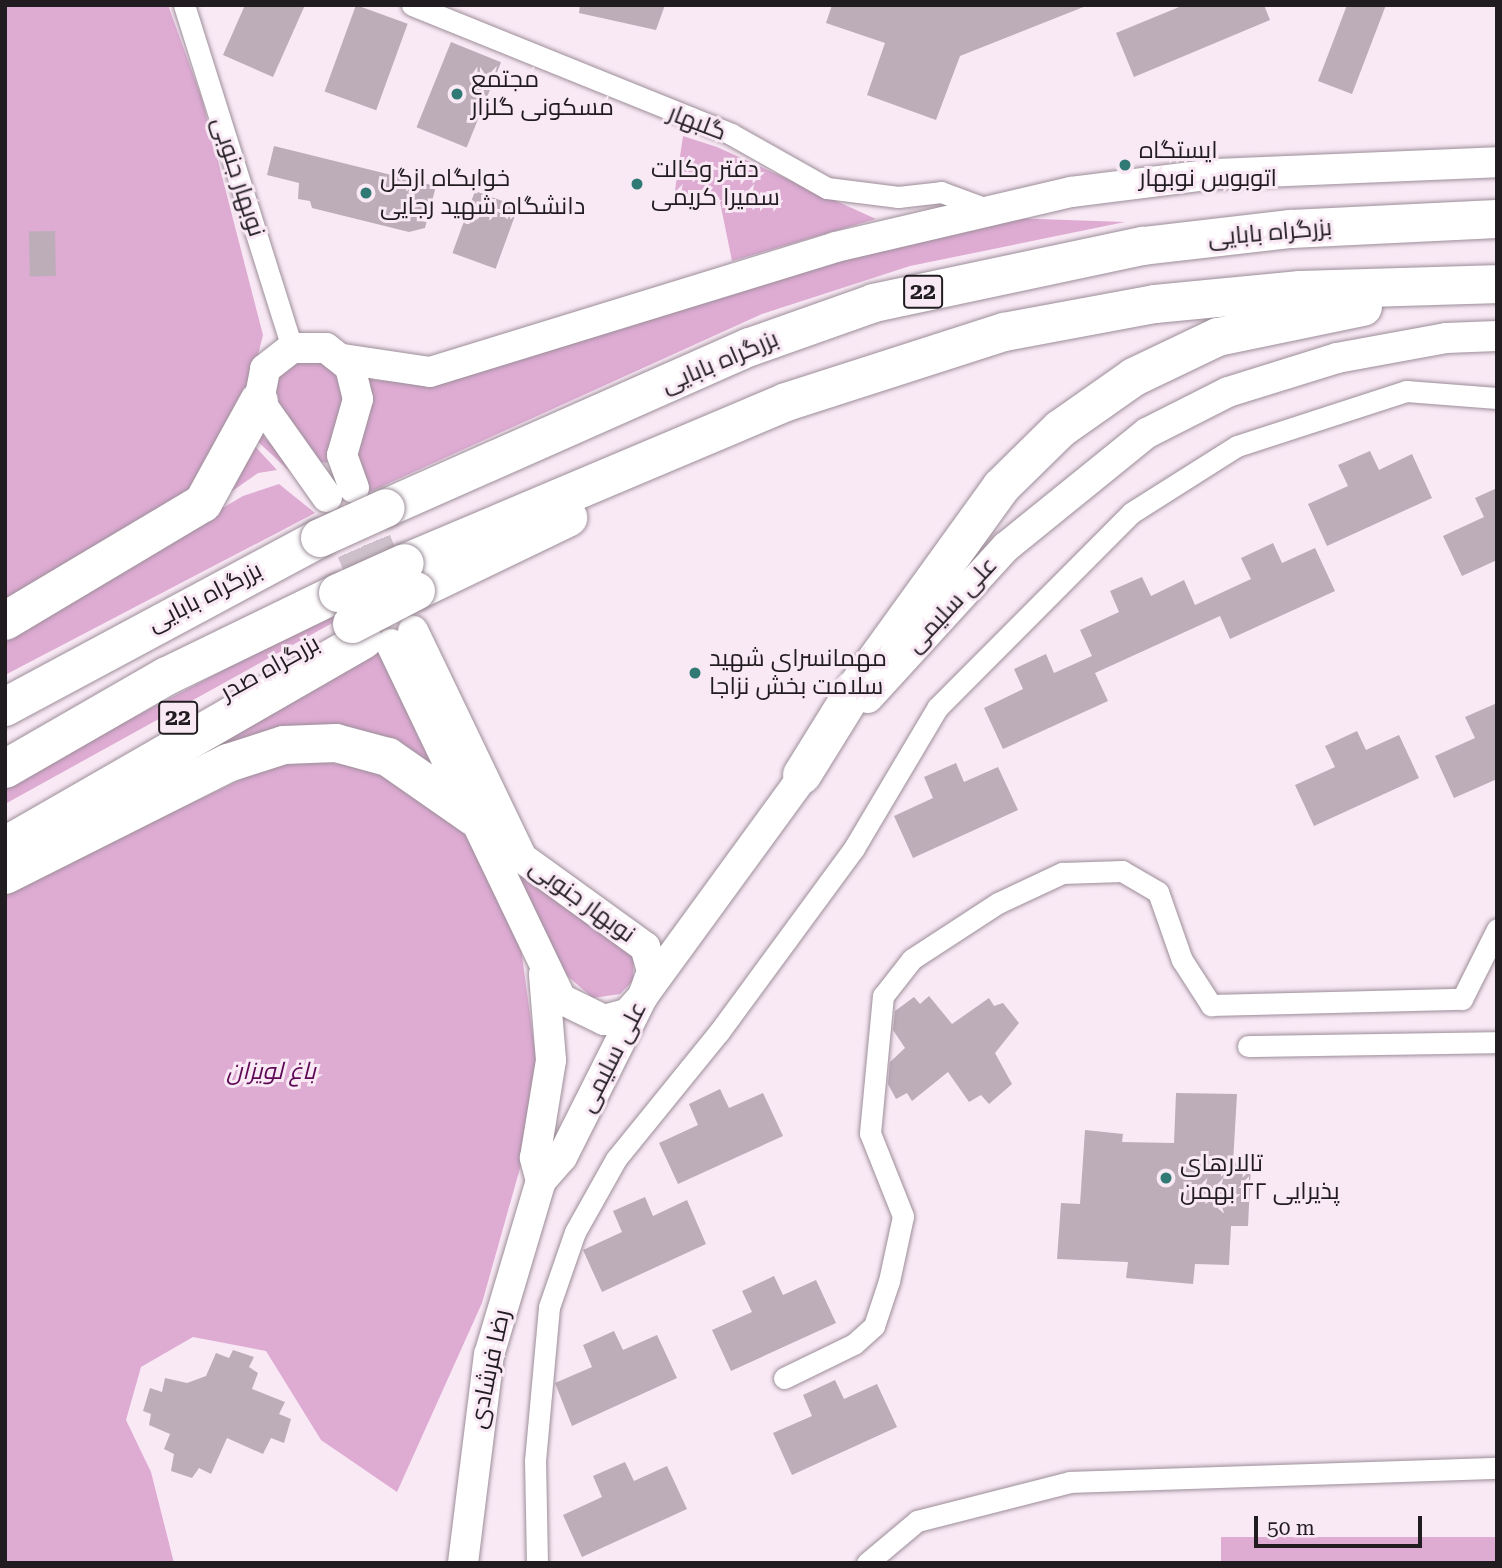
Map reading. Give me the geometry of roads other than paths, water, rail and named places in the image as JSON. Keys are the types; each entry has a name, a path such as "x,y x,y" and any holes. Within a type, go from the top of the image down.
{"highway":[{"name":"بزرگراه بابایی","path":"5,707 320,538 750,347 874,303 1143,246 1291,229 1497,219"},
{"name":"22","path":"387,612 786,402 1004,332 1154,304 1300,290 1487,284"},
{"path":"802,775 854,691 1001,487 1060,429 1134,377 1217,337 1487,284"},
{"path":"5,621 203,503 259,401"},
{"name":"22","path":"5,769 167,676 387,612 786,402"},
{"path":"5,846 387,612"},
{"name":"بزرگراه صدر","path":"5,815 387,612"},
{"path":"5,875 228,763 284,745 336,743 388,757 474,817"}],"main road":[{"path":"344,359 358,390 342,446 341,492 259,401 265,369 292,348 326,348 344,359 430,372 836,247 987,209 1216,174 1497,162"},
{"name":"علی سلیمی","path":"541,1181 562,1157 643,996 802,775 1006,547 1147,433 1228,391 1337,358 1446,338 1497,336"},
{"name":"نوبهار جنوبی","path":"387,612 512,842 544,879 630,931 645,947 652,971 643,996 627,1014 604,1020 581,1014 561,999 544,971 474,817 387,612"},
{"path":"541,1181 536,1158 551,1060 544,971"},
{"name":"رضا فرشادی","path":"463,1563 489,1355 541,1181"}],"street":[{"name":"نوبهار جنوبی","path":"184,5 292,348"},
{"name":"گلبهار","path":"412,5 731,134 827,188 898,197 941,192 987,209"},
{"path":"537,1563 535,1461 549,1307 575,1232 616,1159 728,1021 854,848 937,708 1131,513 1237,446 1406,391 1497,398"},
{"path":"784,1378 854,1344 874,1326 889,1281 902,1216 870,1133 883,996 912,959 998,904 1062,873 1122,871 1158,892 1182,960 1211,1005 1462,999 1497,929"},
{"path":"1248,1046 1497,1042"},
{"path":"867,1563 917,1521 1070,1482 1497,1468"}],"tunnel":[{"path":"359,499 396,589"},
{"path":"334,510 372,599"}],"place":[{"name":"مجتمع مسکونی گلزار","path":"457,94"},
{"name":"ایستگاه اتوبوس نوبهار","path":"1125,165"},
{"name":"دفتر وکالت سمیرا کریمی","path":"637,184"},
{"name":"خوابگاه ازگل دانشگاه شهید رجایی","path":"366,193"},
{"name":"مهمانسرای شهید سلامت بخش نزاجا","path":"695,673"},
{"name":"تالارهای پذیرایی ۲۲ بهمن","path":"1166,1178"}],"park label":[{"name":"باغ لویزان","path":"271,1072"}]}
